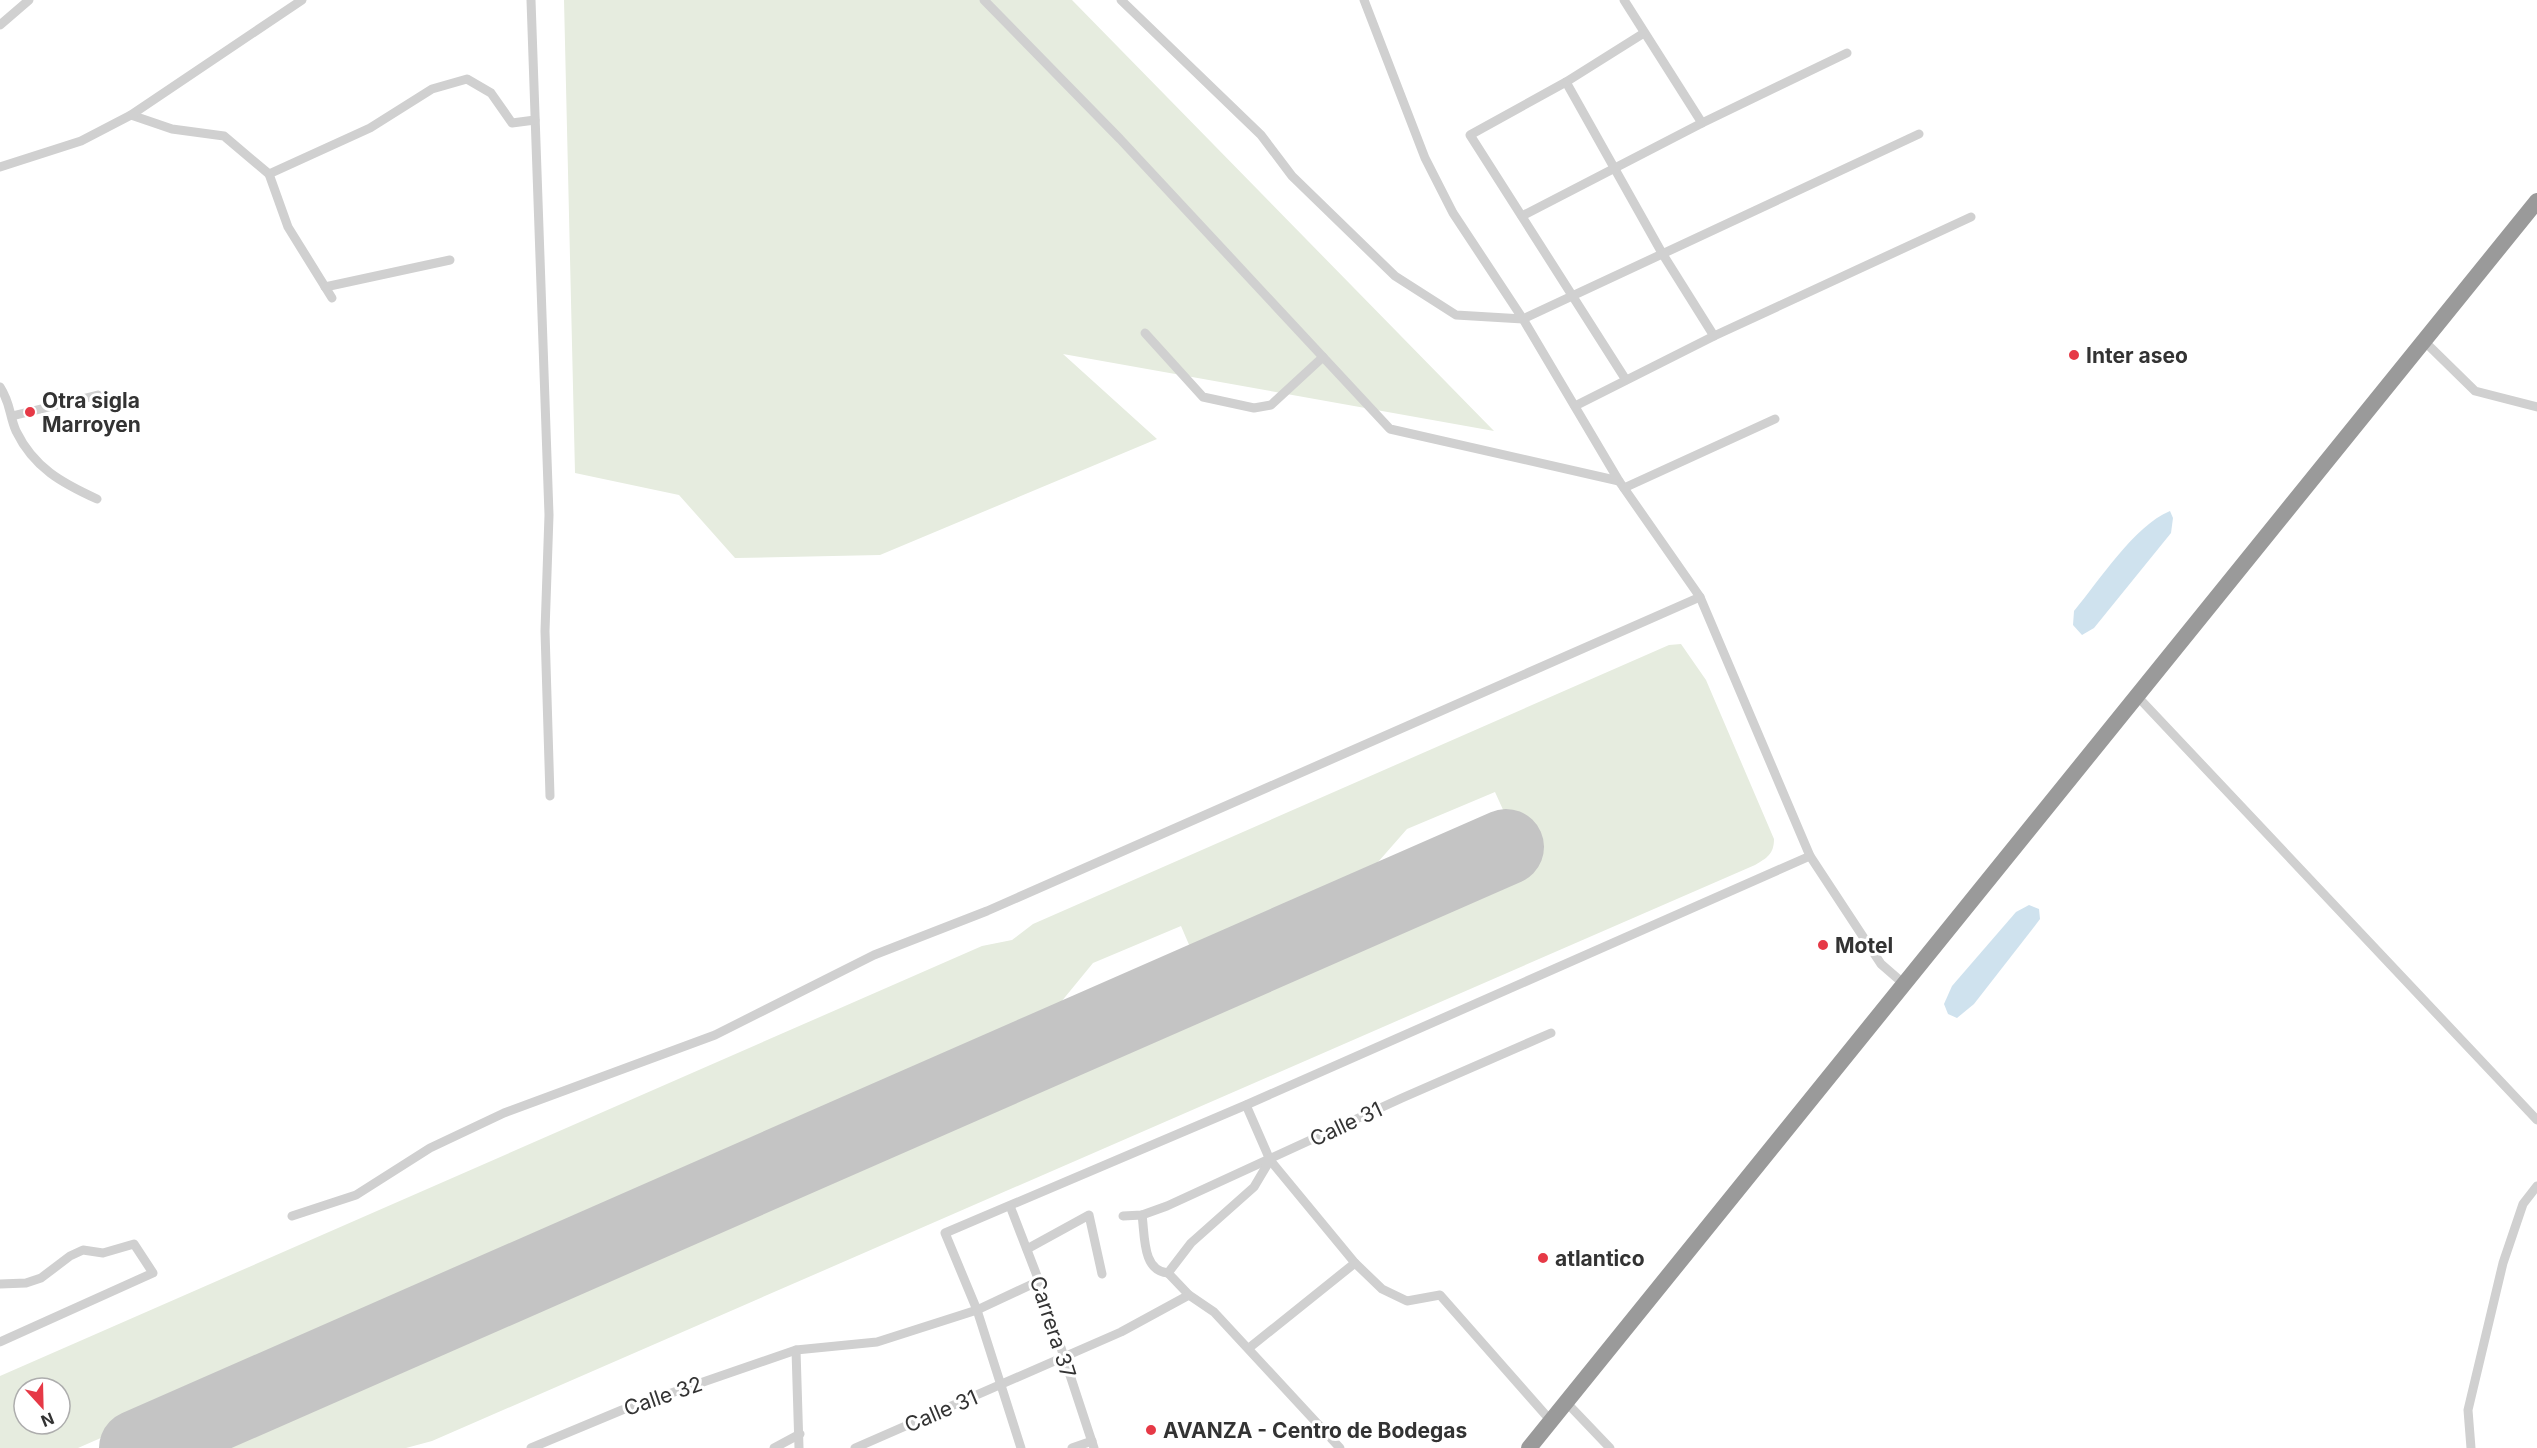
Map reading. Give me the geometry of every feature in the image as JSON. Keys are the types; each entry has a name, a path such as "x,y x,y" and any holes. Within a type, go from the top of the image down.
{"highway":[{"path":"1529,1448 2537,201"}],"street":[{"path":"0,25 29,0"},
{"path":"0,167 81,141 131,115 303,0"},
{"path":"531,0 549,515 545,631 550,796"},
{"path":"984,0 1120,139 1390,429 1622,485 1775,419"},
{"path":"1121,0 1261,135 1292,176 1395,276 1456,315 1523,320 1919,134"},
{"path":"1364,0 1425,158 1453,213 1523,320 1622,485 1700,597 1810,856 1881,964 1904,984"},
{"path":"1624,0 1702,123"},
{"path":"1626,380 1470,135 1566,82 1644,33"},
{"path":"1522,216 1702,123 1847,53"},
{"path":"269,174 370,128 432,89 467,79 490,93 512,123 535,120"},
{"path":"1566,82 1662,253 1713,336"},
{"path":"131,115 172,129 224,136 269,174 288,227 332,298"},
{"path":"1575,406 1713,336 1971,217"},
{"path":"325,287 450,260"},
{"path":"1145,333 1203,397 1254,408 1270,405 1323,357"},
{"path":"2424,342 2475,391 2537,407"},
{"path":"0,387 9,401 15,429 32,456 59,481 97,500"},
{"path":"12,416 98,395"},
{"path":"292,1216 356,1195 430,1148 504,1113 715,1035 874,954 987,911 1700,597"},
{"path":"2137,696 2537,1120"},
{"path":"1021,1448 977,1310 945,1233 1246,1105 1810,856"},
{"name":"Calle 31","path":"1123,1216 1142,1215 1551,1033"},
{"path":"1246,1105 1270,1160 1355,1263 1382,1289 1407,1301 1440,1295 1551,1421"},
{"path":"1168,1273 1191,1243 1254,1187 1270,1160"},
{"path":"2471,1448 2468,1410 2503,1263 2523,1204 2537,1186"},
{"name":"Carrera 37","path":"1010,1206 1039,1281 1093,1444"},
{"path":"1027,1249 1089,1215 1102,1274"},
{"path":"1142,1215 1148,1257 1154,1268 1159,1272 1168,1273 1189,1295 1214,1312 1340,1448"},
{"path":"0,1284 26,1283 41,1278 70,1256 83,1250 103,1253 134,1244 153,1273 0,1342"},
{"path":"1249,1348 1355,1263"},
{"name":"Calle 32","path":"531,1448 621,1410 796,1350 877,1342 977,1310 1039,1281"},
{"name":"Calle 31","path":"855,1448 1121,1332 1189,1295"},
{"path":"796,1350 799,1448"},
{"path":"1566,1402 1610,1448"},
{"path":"774,1448 800,1434"},
{"path":"1072,1448 1093,1444"}],"shaded area":[{"path":"564,0 1072,0 1494,431 1063,354 1157,439 880,555 735,558 679,495 575,473"},
{"path":"1681,644 1706,680 1774,839 1769,855 1755,865 432,1441 406,1448 206,1448 1529,867 1495,792 1407,829 1357,886 1193,954 1181,926 1093,963 1043,1024 78,1448 0,1448 0,1376 982,946 1012,940 1033,924 1669,645"}],"water":[{"path":"2170,511 2173,518 2171,533 2094,628 2082,635 2073,625 2074,611 2130,541 2157,518"},
{"path":"2029,905 2039,909 2040,919 1974,1004 1957,1018 1948,1014 1944,1004 1952,986 2016,912"}],"runway":[{"path":"137,1448 1506,847"}],"place":[{"name":"Inter aseo","path":"2074,355"},
{"name":"Otra sigla Marroyen","path":"30,412"},
{"name":"Motel","path":"1823,945"},
{"name":"atlantico","path":"1543,1258"},
{"name":"AVANZA - Centro de Bodegas","path":"1151,1430"}]}
